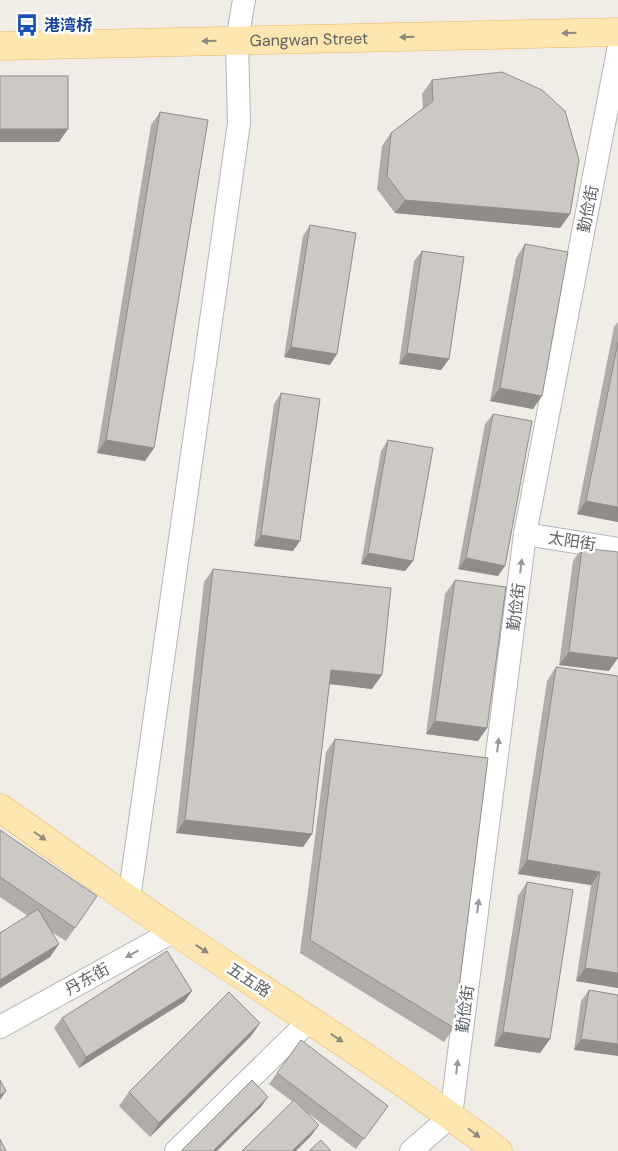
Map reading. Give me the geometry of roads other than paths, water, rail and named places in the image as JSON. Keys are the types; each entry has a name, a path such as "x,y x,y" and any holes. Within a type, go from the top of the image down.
{"main road":[{"name":"Gangwan Street","path":"0,46 618,32"},
{"name":"五五路","path":"0,808 174,931 310,1020 451,1116 498,1151"}],"street":[{"path":"129,899 239,122 237,41 244,0"},
{"name":"勤俭街","path":"451,1116 526,534 618,51"},
{"name":"太阳街","path":"526,534 618,549"},
{"name":"丹东街","path":"0,1026 174,931"},
{"path":"176,1151 310,1020"},
{"path":"411,1151 451,1116"}],"place":[{"name":"港湾桥","path":"27,25"}]}
